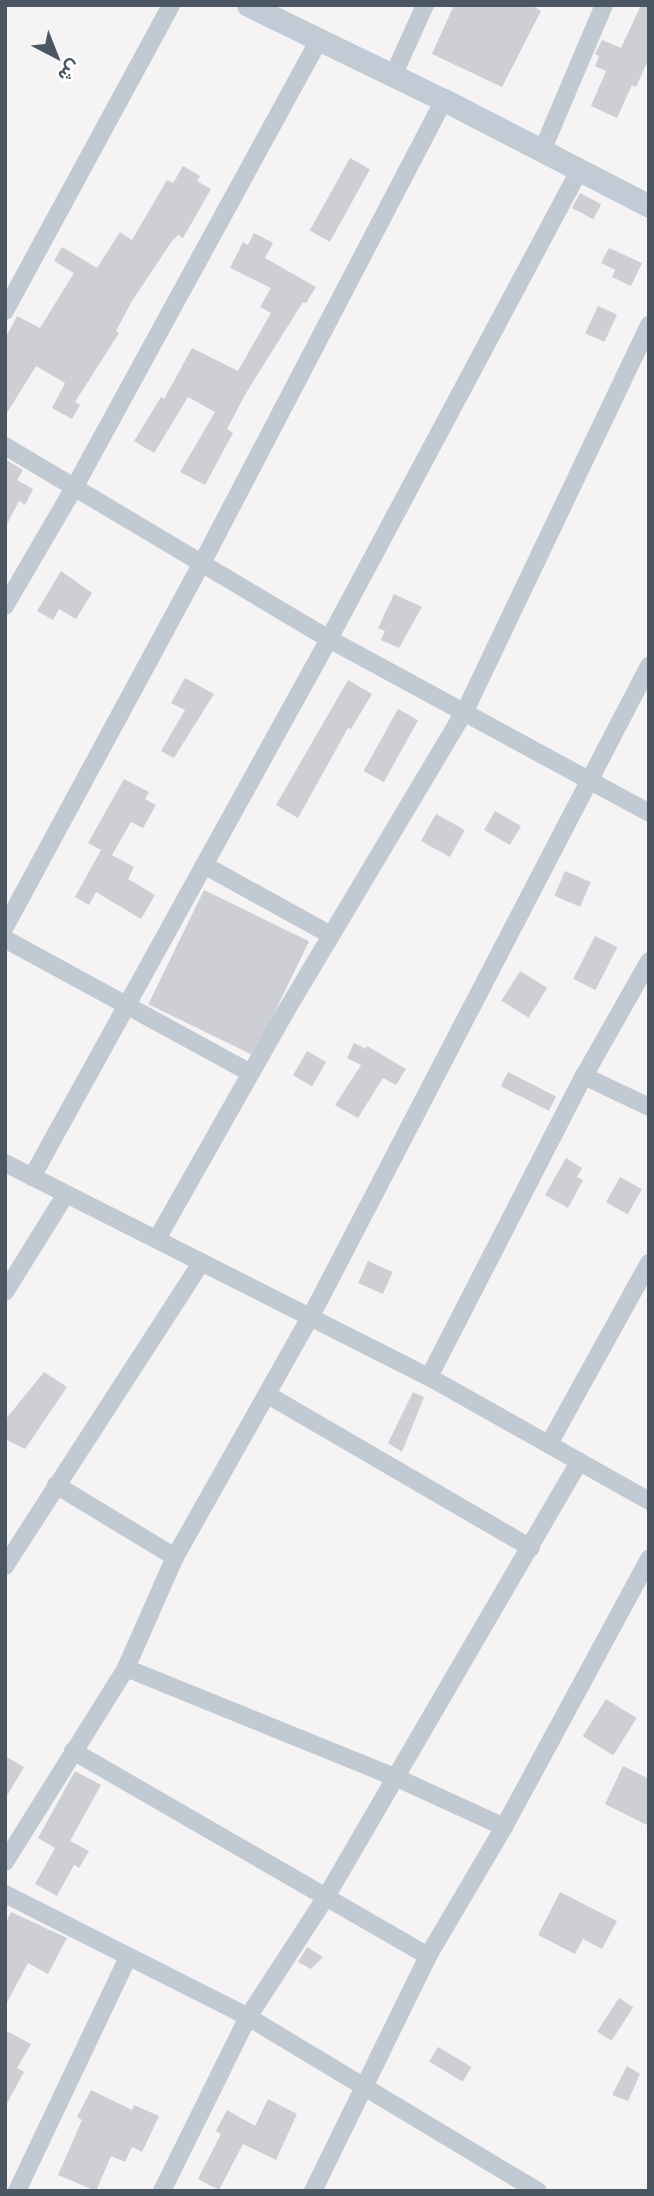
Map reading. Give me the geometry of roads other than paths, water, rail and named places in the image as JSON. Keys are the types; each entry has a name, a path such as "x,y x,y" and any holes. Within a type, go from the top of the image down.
{"street":[{"path":"5,311 172,5"},
{"path":"393,76 425,5"},
{"path":"542,151 604,5"},
{"path":"263,9 319,40 444,100 649,206"},
{"path":"5,606 74,488 319,40"},
{"path":"5,927 201,565 444,100"},
{"path":"32,1177 329,639 579,171"},
{"path":"157,1239 331,935 465,711 649,326"},
{"path":"5,446 329,639 649,813"},
{"path":"5,1863 126,1668 175,1557 311,1316 649,666"},
{"path":"204,866 331,935"},
{"path":"5,939 251,1073"},
{"path":"429,1377 584,1076 649,961"},
{"path":"584,1076 649,1107"},
{"path":"5,1163 429,1377 649,1501"},
{"path":"5,1292 66,1194"},
{"path":"5,1566 202,1262"},
{"path":"549,1444 649,1263"},
{"path":"268,1395 531,1548"},
{"path":"162,2191 248,2017 326,1897 579,1462"},
{"path":"55,1485 175,1557"},
{"path":"313,2191 367,2086 428,1956 504,1827 649,1559"},
{"path":"126,1668 395,1777 504,1827"},
{"path":"73,1751 428,1956"},
{"path":"5,1894 248,2017 538,2191"},
{"path":"17,2191 128,1957"}]}
